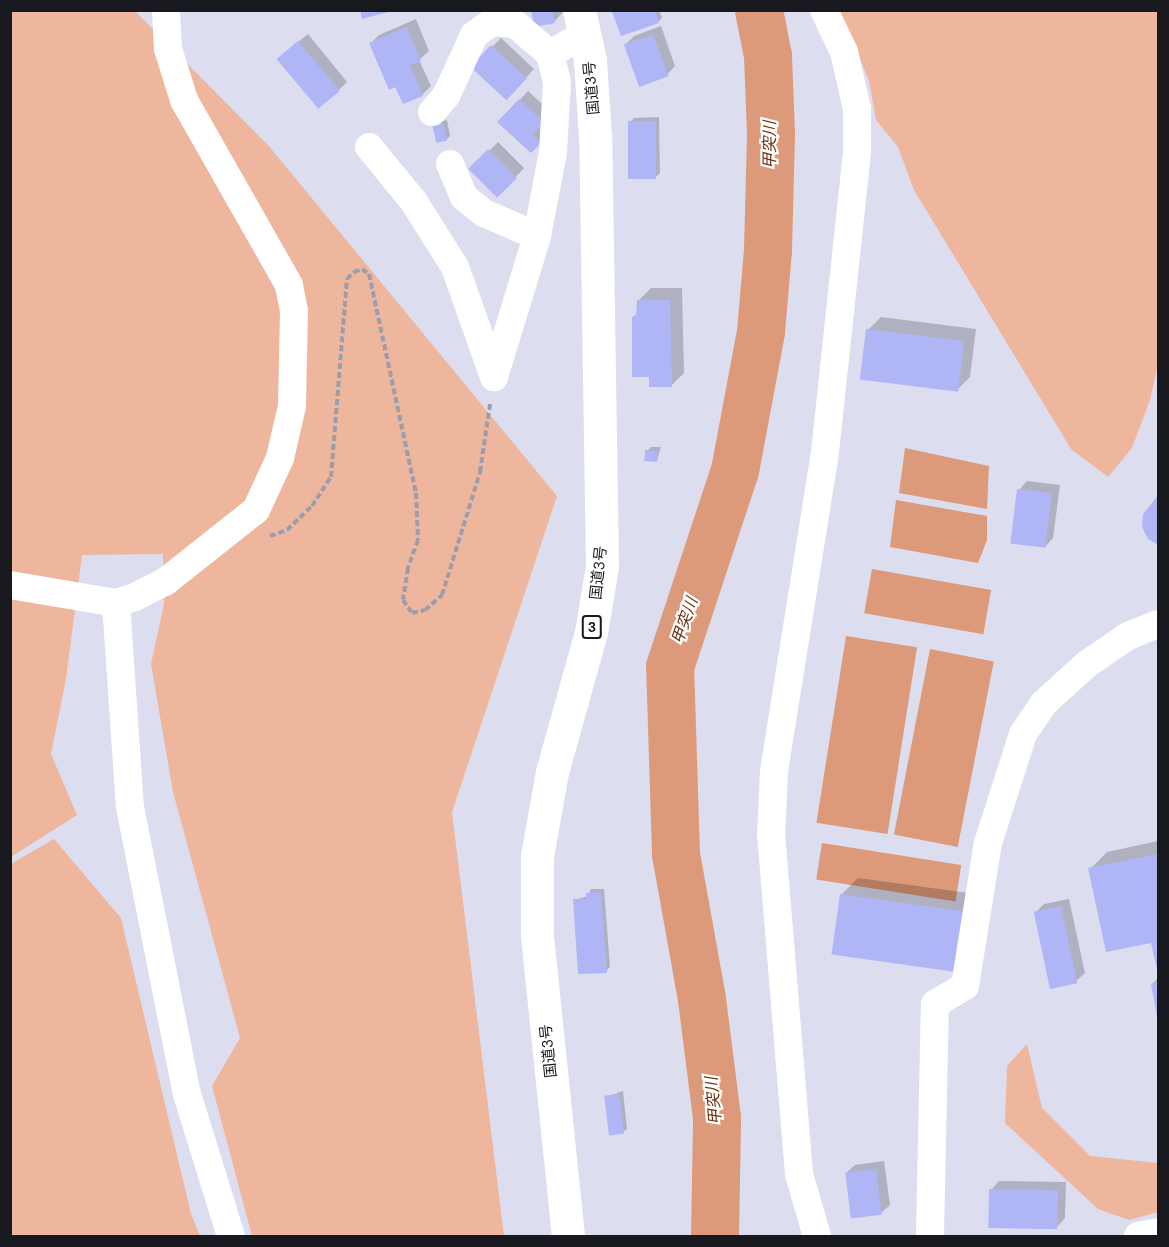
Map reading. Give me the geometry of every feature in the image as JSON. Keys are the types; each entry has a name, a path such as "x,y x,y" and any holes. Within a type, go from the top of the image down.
{"highway":[{"name":"国道3号","path":"568,1236 537,936 537,856 552,772 591,632 602,567 596,138 590,60 581,22"}],"street":[{"path":"10,585 116,603 165,582 256,510 280,458 292,406 294,311 289,285 184,100 168,49 166,10"},
{"path":"817,1236 799,1174 771,835 774,771 825,452 857,151 857,109 844,52 824,10"},
{"path":"432,112 446,96 474,35 492,22 515,24 550,54 557,82 553,152 537,236 494,376"},
{"path":"550,54 581,22"},
{"path":"369,147 414,202 455,267 494,376"},
{"path":"450,164 464,197 484,213 537,236"},
{"path":"116,603 130,807 187,1094 231,1236"},
{"path":"930,1236 935,1004 965,986 988,843 1023,734 1044,703 1087,664 1128,636 1158,624"},
{"path":"1138,1236 1158,1232"}],"path":[{"path":"267,537 287,530 312,506 331,477 347,279 354,272 362,269 369,274 416,493 418,540 408,568 403,600 412,613 425,610 442,595 480,472 494,376"}],"shaded area":[{"path":"11,11 135,11 268,145 557,496 452,812 504,1236 252,1236 212,1086 240,1038 173,792 151,664 164,604 163,554 82,555 66,679 51,754 77,815 11,857"},
{"path":"834,11 1158,11 1158,365 1150,400 1132,448 1108,477 1071,449 914,190 898,147 876,120 869,81 854,44"},
{"path":"905,448 989,466 987,509 899,493"},
{"path":"896,500 987,516 987,540 978,563 890,547"},
{"path":"872,569 991,590 983,634 864,613"},
{"path":"846,636 917,647 888,834 816,823"},
{"path":"930,649 994,661 958,847 894,835"},
{"path":"54,839 121,918 191,1214 200,1236 11,1236 11,864"},
{"path":"822,843 961,865 955,902 816,880"},
{"path":"1027,1044 1042,1108 1090,1156 1158,1163 1158,1212 1129,1220 1098,1209 1005,1123 1007,1066"}],"building":[{"path":"360,10 392,10 392,11 362,19"},
{"path":"531,10 552,10 555,23 534,27"},
{"path":"655,10 659,23 621,36 612,12"},
{"path":"407,27 421,61 410,65 423,96 403,104 395,87 389,90 369,43"},
{"path":"653,34 668,76 639,87 624,45"},
{"path":"298,41 340,91 318,109 277,59"},
{"path":"491,45 527,78 506,100 471,67"},
{"path":"519,99 544,122 532,135 541,143 531,153 497,122"},
{"path":"628,121 656,121 656,179 628,179"},
{"path":"443,123 447,141 436,143 432,125"},
{"path":"488,149 517,178 497,198 468,169"},
{"path":"637,300 670,300 672,387 649,387 649,377 632,377 632,317 636,317"},
{"path":"866,329 964,341 958,392 860,380"},
{"path":"645,450 658,451 657,462 644,461"},
{"path":"1017,489 1052,493 1045,548 1010,544"},
{"path":"1158,497 1158,545 1148,539 1142,527 1143,514"},
{"path":"1158,854 1158,974 1151,943 1106,952 1088,868"},
{"path":"601,892 607,973 578,974 573,899 586,899 586,893"},
{"path":"840,894 974,913 965,973 832,954"},
{"path":"1061,906 1077,983 1050,989 1034,912"},
{"path":"1158,982 1158,1016 1157,1016 1151,984"},
{"path":"619,1094 624,1134 609,1136 604,1096"},
{"path":"876,1169 882,1215 851,1218 845,1173"},
{"path":"989,1189 1058,1190 1057,1229 988,1228"}],"waterway":[{"name":"甲突川","path":"715,1236 717,1118 702,999 676,854 670,667 735,471 761,332 768,250 771,134 768,56 759,10"}]}
